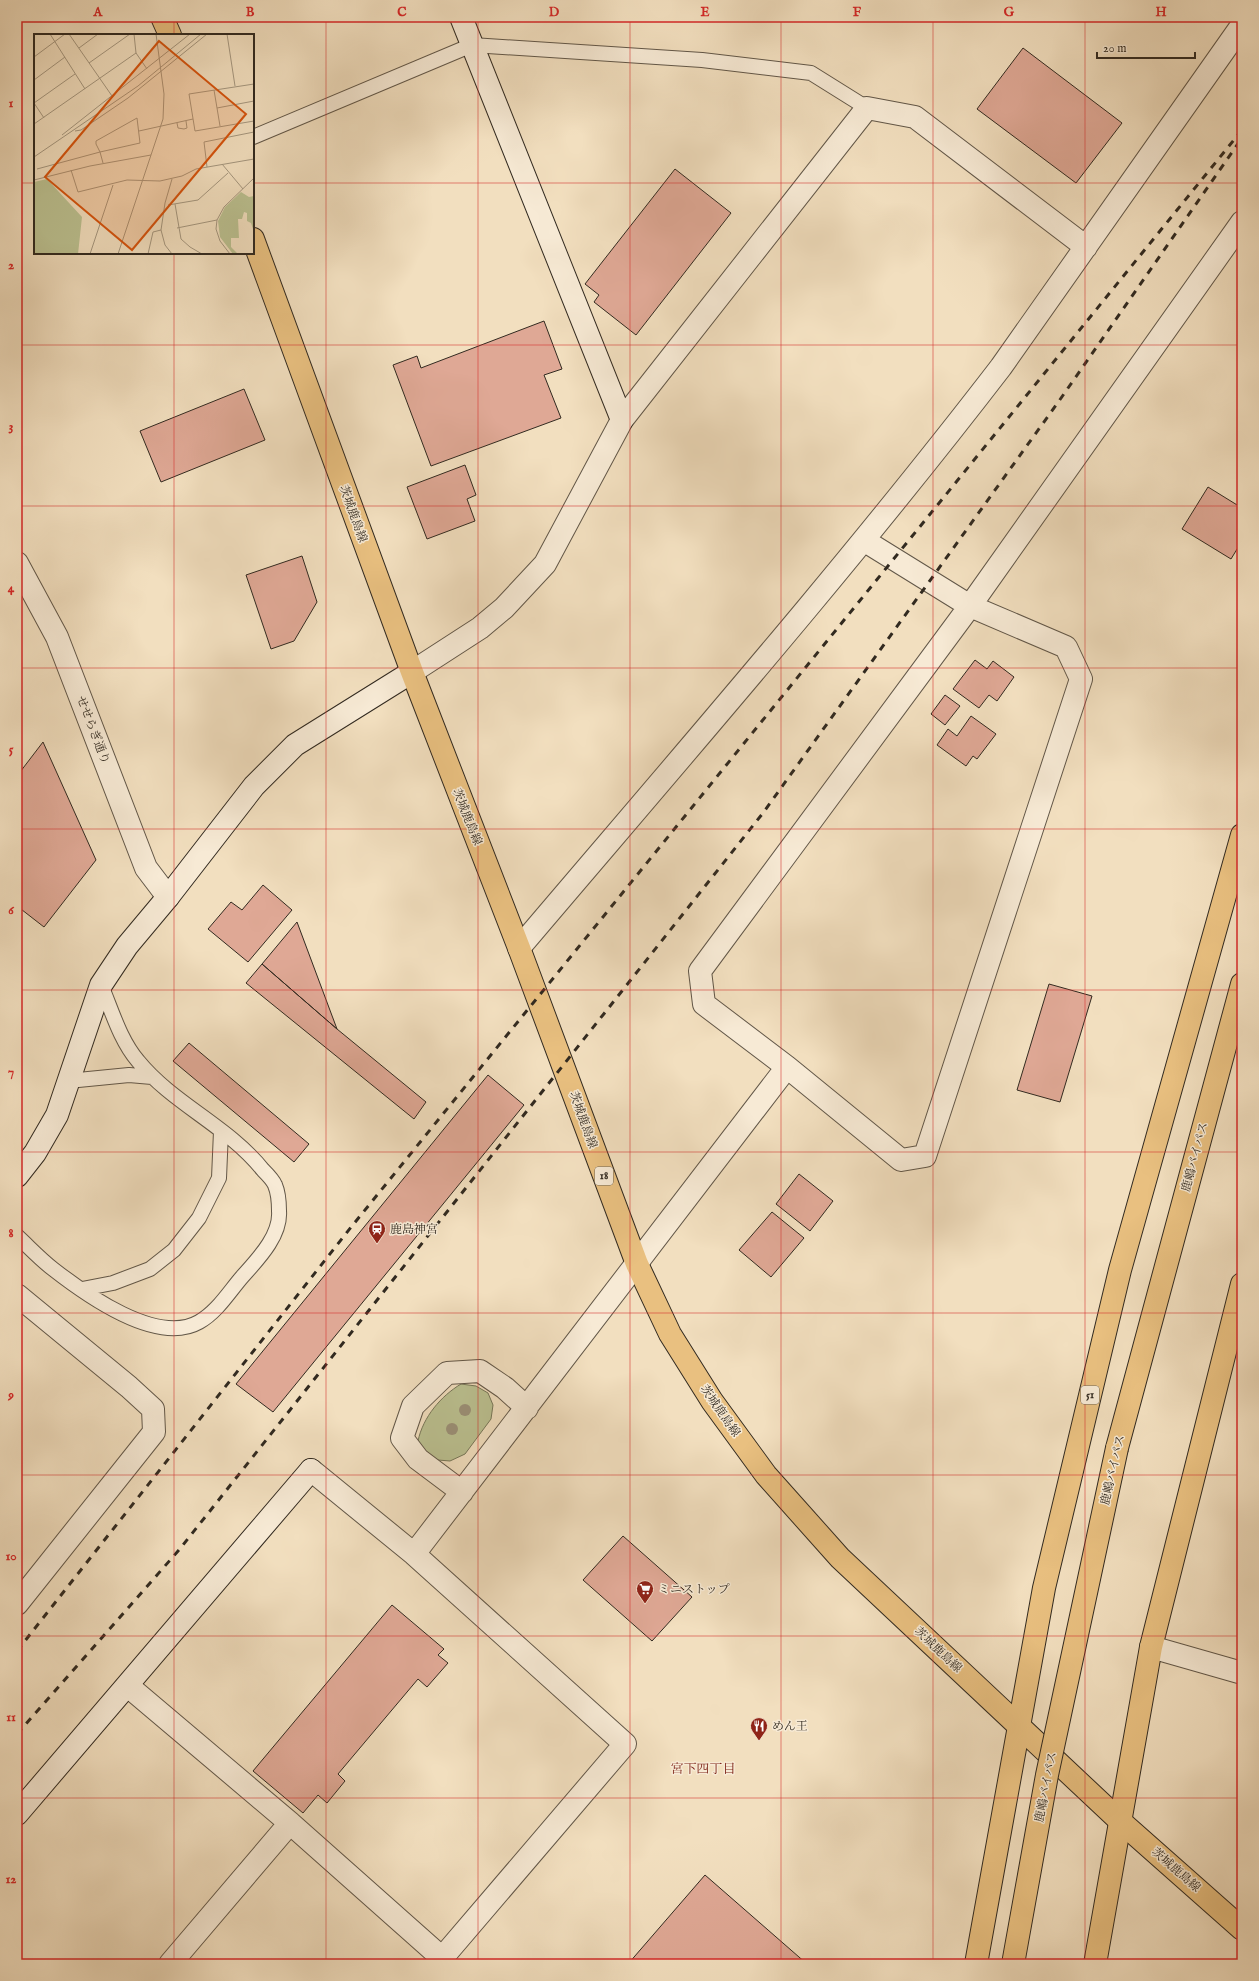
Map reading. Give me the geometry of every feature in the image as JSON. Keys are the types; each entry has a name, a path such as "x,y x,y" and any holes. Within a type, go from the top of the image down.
{"main road":[{"path":"162,17 170,34"},
{"name":"茨城鹿島線","path":"254,242 412,672 519,948 637,1264 674,1341 712,1400 766,1475 840,1558 1120,1821 1242,1929"},
{"name":"51","path":"976,1964 1044,1588 1120,1270 1242,835"},
{"name":"鹿嶋バイパス","path":"1013,1964 1047,1775 1117,1448 1242,984"},
{"path":"1095,1964 1151,1647 1242,1284"}],"street":[{"path":"461,17 622,420"},
{"path":"519,948 865,541 1001,367 1242,25"},
{"path":"17,1176 35,1153 57,1115 101,986 127,946 168,897 254,786 295,745 480,628 504,608 545,564 622,420 867,108 915,117 1086,247"},
{"path":"865,541 970,606 1066,647 1081,679 925,1156 901,1160 787,1067 704,1004 700,971 970,606 1242,222"},
{"name":"せせらぎ通り","path":"17,562 57,637 146,868 168,897"},
{"path":"414,1554 787,1067"},
{"path":"17,1295 130,1387 153,1409 154,1432 17,1604"},
{"path":"462,1492 418,1459 402,1438 413,1406 447,1373 480,1371 505,1388 527,1408"},
{"path":"17,1814 128,1686 311,1470 414,1554 625,1744 440,1961 290,1823 128,1686"},
{"path":"1151,1647 1242,1673"},
{"path":"170,1964 290,1823"}],"lane":[{"path":"254,137 472,44 702,60 811,73 867,108"},
{"path":"17,1236 52,1269 105,1306 151,1325 176,1329 198,1323 210,1315 265,1248 273,1236 279,1212 275,1184 252,1156 238,1143 152,1077 124,1043 101,986"},
{"path":"68,1082 129,1075 152,1077"},
{"path":"82,1290 114,1283 150,1269 174,1250 199,1218 219,1178 221,1131"}],"green space":[{"path":"461,1384 476,1386 488,1393 493,1405 491,1419 465,1454 450,1461 438,1460 428,1454 418,1441 420,1432 434,1408 440,1401"}],"building":[{"path":"1023,48 1122,123 1076,183 977,109"},
{"path":"675,169 731,213 636,335 594,302 599,295 585,284"},
{"path":"544,321 562,369 544,375 561,418 431,466 393,365 417,356 421,368"},
{"path":"244,389 265,440 161,482 140,431"},
{"path":"465,465 476,495 467,499 475,521 427,539 407,487"},
{"path":"1208,487 1242,508 1242,541 1231,559 1182,529"},
{"path":"302,556 317,602 294,641 271,649 246,575"},
{"path":"975,660 987,669 993,661 1014,677 997,701 989,695 979,708 953,689"},
{"path":"945,695 960,706 945,725 931,714"},
{"path":"971,716 996,734 977,759 973,756 966,766 937,745 948,729 957,736"},
{"path":"43,742 96,860 44,927 17,906 17,776"},
{"path":"263,885 292,910 248,962 208,929 231,902 242,910"},
{"path":"297,922 337,1029 262,964"},
{"path":"262,964 337,1029 426,1102 414,1119 246,983"},
{"path":"1049,984 1092,996 1060,1102 1017,1090"},
{"path":"189,1043 309,1144 294,1162 173,1061"},
{"path":"488,1075 524,1105 273,1412 236,1384"},
{"path":"799,1174 833,1201 810,1231 776,1204"},
{"path":"772,1212 804,1238 771,1277 739,1250"},
{"path":"623,1536 692,1597 652,1641 583,1580"},
{"path":"392,1605 444,1649 438,1655 448,1663 427,1687 418,1679 338,1774 345,1781 327,1803 318,1795 303,1813 253,1771"},
{"path":"705,1875 807,1964 628,1964"}],"railway":[{"path":"17,1651 352,1226 1242,130"},
{"path":"17,1734 179,1550 763,813 1059,401 1242,138"}],"place":[{"name":"鹿島神宮","path":"377,1244"},
{"name":"ミニストップ","path":"645,1604"},
{"name":"めん王","path":"759,1741"}],"district":[{"name":"宮下四丁目","path":"703,1769"}]}
